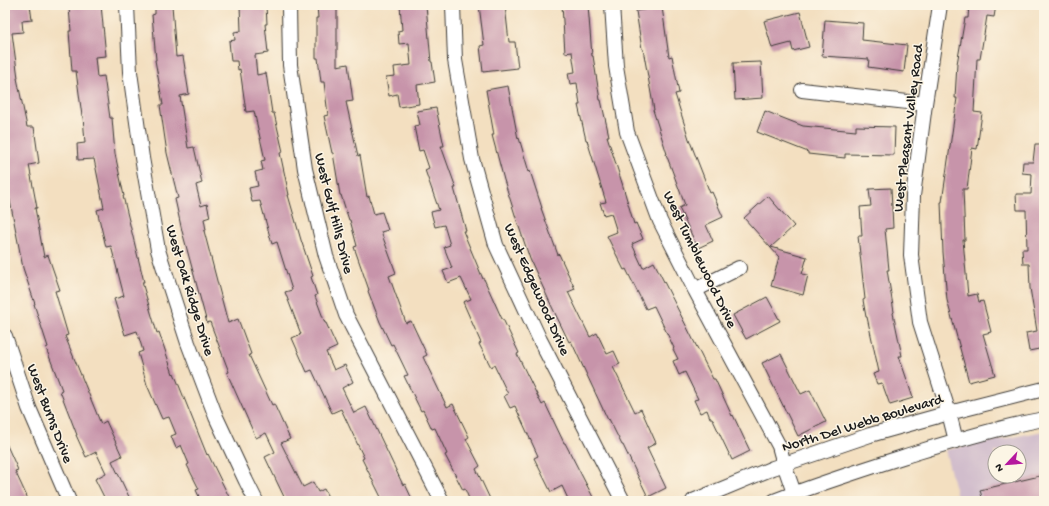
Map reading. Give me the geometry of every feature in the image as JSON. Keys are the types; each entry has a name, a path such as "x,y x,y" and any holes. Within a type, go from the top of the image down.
{"street":[{"name":"West Oak Ridge Drive","path":"127,5 130,72 142,158 158,250 188,343 216,417 256,501"},
{"name":"West Gulf Hills Drive","path":"289,5 290,65 306,169 326,256 346,315 442,501"},
{"name":"West Edgewood Drive","path":"453,5 455,60 472,159 496,245 540,340 623,501"},
{"name":"West Tumblewood Drive","path":"612,5 616,66 627,132 660,221 695,290 779,446 794,493"},
{"name":"West Pleasant Valley Road","path":"940,5 913,196 912,255 920,322 949,412 956,441"},
{"path":"802,90 925,104"},
{"path":"695,290 739,268"},
{"name":"West Burns Drive","path":"5,336 29,408 69,501"},
{"name":"North Del Webb Boulevard","path":"693,501 784,464 870,435 949,412 1044,388"},
{"path":"774,501 879,464 956,441 1044,419"}],"shaded area":[{"path":"1044,431 1044,501 958,501 945,450"}],"building":[{"path":"5,5 30,5 32,20 22,21 23,32 12,33 17,78 27,127 34,127 39,163 29,165 44,257 48,255 60,290 55,291 68,335 65,336 101,424 106,421 122,456 112,461 131,501 106,501 95,479 106,473 96,452 86,457 76,435 60,391 62,390 46,348 48,347 23,268 5,175 8,175 5,152"},
{"path":"75,5 101,5 106,56 95,57 97,77 104,76 110,118 112,118 115,154 123,196 144,282 142,282 157,333 159,332 173,374 174,373 207,455 208,454 231,501 201,501 196,490 199,489 187,465 189,464 181,445 176,448 171,436 176,434 169,417 162,419 147,385 138,353 143,351 137,331 125,335 114,299 124,296 111,246 106,247 97,210 104,208 94,159 78,160 77,144 85,143 83,116 76,71 72,71 69,31 71,31 69,8 75,8"},
{"path":"155,5 172,5 176,57 183,56 189,94 180,96 188,148 194,147 202,183 196,185 201,206 207,204 210,217 204,219 206,230 204,231 228,323 238,319 251,354 249,355 272,405 274,404 290,439 281,443 303,487 313,482 318,492 324,489 330,501 286,501 265,457 275,452 266,433 256,438 227,373 229,372 210,322 207,323 182,231 175,199 178,198 167,153 160,105 163,105 155,60 152,15 155,14"},
{"path":"240,5 266,5 267,24 265,24 268,53 255,55 257,75 266,73 272,113 274,113 283,152 280,153 288,195 313,276 311,277 317,295 315,296 325,323 337,347 326,352 334,370 345,365 353,382 342,388 354,413 366,407 403,485 405,484 413,501 383,501 362,459 364,458 341,409 332,413 312,370 307,372 292,338 301,334 285,292 292,290 277,242 272,244 260,201 252,202 249,188 258,186 255,172 263,170 261,161 265,160 254,111 246,112 240,69 238,70 237,61 231,61 229,41 235,40 234,32 241,31"},
{"path":"317,5 337,5 337,66 348,64 353,101 346,102 358,156 360,155 367,197 369,196 374,214 382,212 388,230 381,232 396,273 389,276 406,323 411,321 427,355 423,357 447,407 453,404 469,437 466,439 480,466 476,469 491,501 470,501 465,489 463,490 445,455 447,454 435,428 432,429 423,410 421,411 404,376 408,375 393,344 391,345 380,322 368,291 369,290 354,247 357,246 350,220 340,195 333,153 324,116 328,115 324,82 321,82 318,58 316,58 316,18 318,18"},
{"path":"400,5 426,5 431,62 435,82 417,85 419,104 399,107 397,94 389,96 386,77 395,76 394,67 411,65 409,43 399,44 398,31 402,30"},
{"path":"479,5 505,5 509,42 515,42 518,68 483,72 480,46 484,45"},
{"path":"562,5 588,5 592,56 600,100 609,136 607,136 634,224 636,223 643,239 632,244 643,268 654,262 713,379 715,379 750,451 732,460 707,410 700,413 694,400 698,399 685,372 679,375 673,361 678,359 654,306 646,309 626,269 624,270 607,236 617,232 611,213 604,215 600,203 606,202 586,140 578,105 580,105 577,83 570,84 568,73 575,72 572,52 565,53"},
{"path":"969,5 996,5 994,17 987,16 980,59 977,59 974,112 982,113 977,149 972,148 967,189 963,189 965,240 963,240 968,296 977,294 979,302 983,301 991,332 983,334 995,375 969,382 947,300 941,202 957,98 955,98 957,64 965,18 968,18"},
{"path":"662,7 669,57 672,56 679,93 675,94 689,139 710,193 712,192 723,217 706,225 713,241 698,248 679,208 685,205 666,154 653,110 636,11"},
{"path":"800,12 809,47 793,51 791,43 772,48 764,21"},
{"path":"825,20 863,23 862,40 907,45 904,72 868,67 869,59 822,56"},
{"path":"761,62 763,98 735,100 733,63"},
{"path":"508,86 518,139 519,138 541,208 558,255 559,254 575,289 568,292 590,337 597,333 607,354 614,351 620,364 613,367 635,412 641,409 656,443 647,448 666,488 648,497 623,445 609,419 608,420 571,341 569,342 552,307 530,259 517,221 492,135 494,135 486,90"},
{"path":"436,108 444,146 441,146 456,188 454,188 466,231 463,231 483,279 519,353 517,354 542,405 545,403 564,443 595,501 569,501 562,486 551,492 534,458 538,456 515,406 510,408 504,396 508,394 494,365 491,367 479,344 481,343 463,302 471,299 461,278 448,283 443,271 452,268 444,247 450,245 444,225 435,227 431,212 439,210 425,170 429,168 423,150 419,151 414,126 420,125 417,111"},
{"path":"765,111 803,126 856,131 856,126 895,127 894,155 845,154 845,158 808,154 808,152 757,132"},
{"path":"1035,144 1044,144 1044,348 1029,351 1026,333 1037,331 1030,288 1029,264 1023,264 1022,249 1027,249 1026,210 1017,210 1016,194 1031,194 1032,174 1022,173 1023,162 1033,162"},
{"path":"891,188 893,228 885,229 889,270 887,270 893,313 902,356 899,356 913,398 890,405 882,383 877,384 873,374 879,372 863,300 865,299 858,236 862,236 860,207 871,206 869,189"},
{"path":"768,196 794,226 771,247 807,257 802,274 808,275 803,295 771,286 779,257 744,218"},
{"path":"767,297 780,321 746,339 733,315"},
{"path":"781,354 801,394 810,390 826,422 798,436 762,363"},
{"path":"5,441 18,470 15,471 29,501 5,501"},
{"path":"1044,475 1044,501 983,501 980,490 1006,484 1027,484 1027,479"}]}
